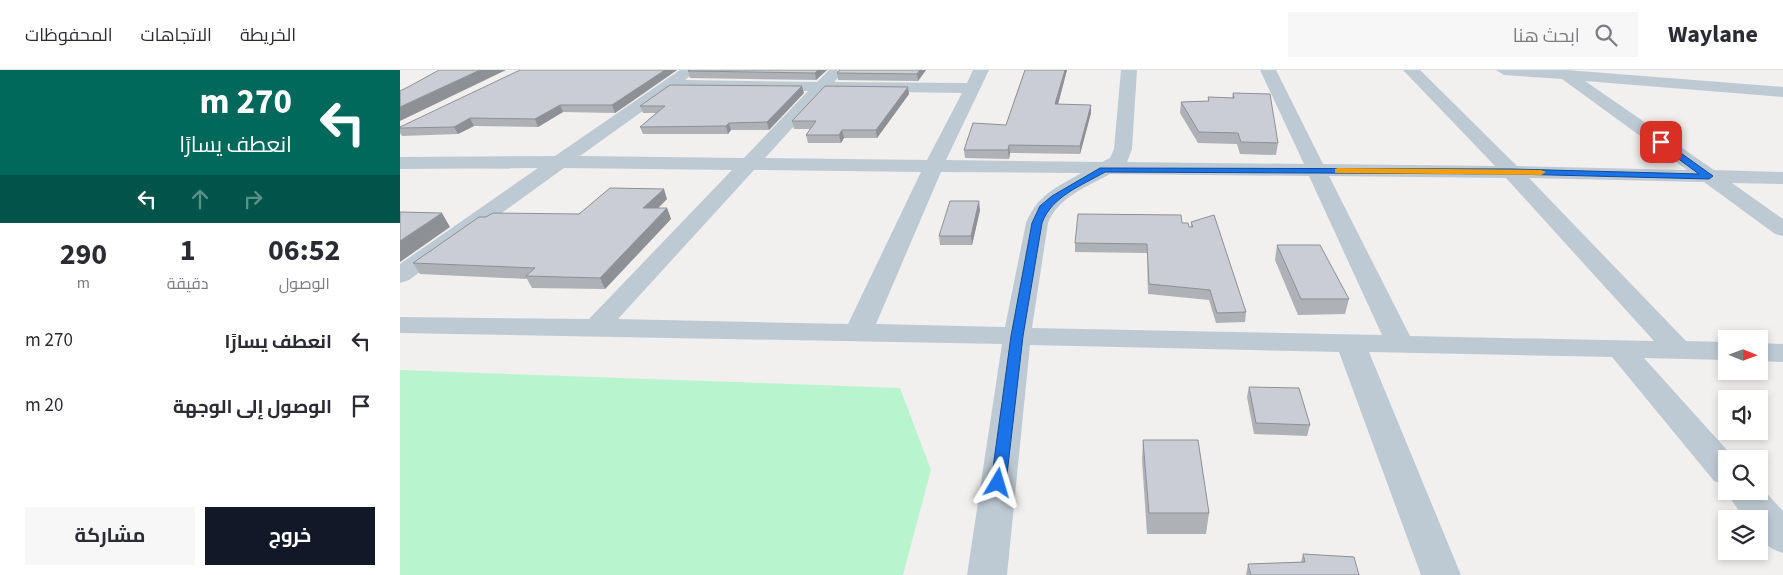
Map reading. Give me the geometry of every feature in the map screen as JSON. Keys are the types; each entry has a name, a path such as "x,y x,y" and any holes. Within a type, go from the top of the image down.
{"street":[{"path":"400,274 690,70"},
{"path":"596,327 746,164 837,70"},
{"path":"987,575 1017,336 1037,223 1043,208 1055,198 1118,161 1123,149 1129,70"},
{"path":"1268,70 1400,343"},
{"path":"1412,70 1512,172 1678,351"},
{"path":"1504,70 1563,72 1783,92"},
{"path":"1703,70 1774,107"},
{"path":"1563,72 1783,229"},
{"path":"668,85 822,86 977,79 933,167 858,333"},
{"path":"400,163 558,162 1512,172 1783,178"},
{"path":"400,325 596,327 1351,344 1400,343 1718,352"},
{"path":"1351,344 1441,575"},
{"path":"1620,349 1718,463"},
{"path":"1768,352 1783,353"},
{"path":"1751,500 1783,537"}],"green space":[{"path":"400,370 900,388 931,470 903,575 400,575"}],"building":[{"path":"439,70 480,70 400,107 400,91"},
{"path":"520,70 665,70 612,105 560,105 535,119 470,118 454,127 400,128"},
{"path":"818,70 815,73 688,71"},
{"path":"840,70 920,70 917,74 837,73"},
{"path":"1025,70 1065,70 1055,104 1091,105 1080,146 1009,145 1008,150 964,150 973,123 1006,125"},
{"path":"670,85 802,86 767,122 729,123 726,126 640,127 665,106 640,106"},
{"path":"825,86 908,87 876,130 842,130 839,135 806,135 816,121 792,121"},
{"path":"1233,93 1270,94 1278,143 1241,142 1238,133 1199,132 1181,102 1209,101 1208,97 1234,98"},
{"path":"610,188 664,189 643,208 667,208 600,278 526,276 535,268 413,263 479,217 486,217 493,213 579,214"},
{"path":"950,201 979,201 971,236 939,236"},
{"path":"400,212 442,213 400,241"},
{"path":"1078,214 1181,215 1182,223 1188,223 1189,227 1193,227 1191,222 1214,215 1246,312 1217,313 1210,290 1149,284 1147,244 1075,243"},
{"path":"1277,245 1320,245 1349,299 1301,299"},
{"path":"1249,387 1299,388 1310,425 1256,423"},
{"path":"1143,440 1198,440 1209,513 1149,513"},
{"path":"1303,554 1354,557 1359,575 1251,575 1248,564 1305,562"}],"slow traffic":[{"path":"1338,171 1541,172"}],"route":[{"path":"998,483 1017,336 1037,223 1043,208 1055,198 1103,169 1512,172 1709,176 1661,142"}]}
